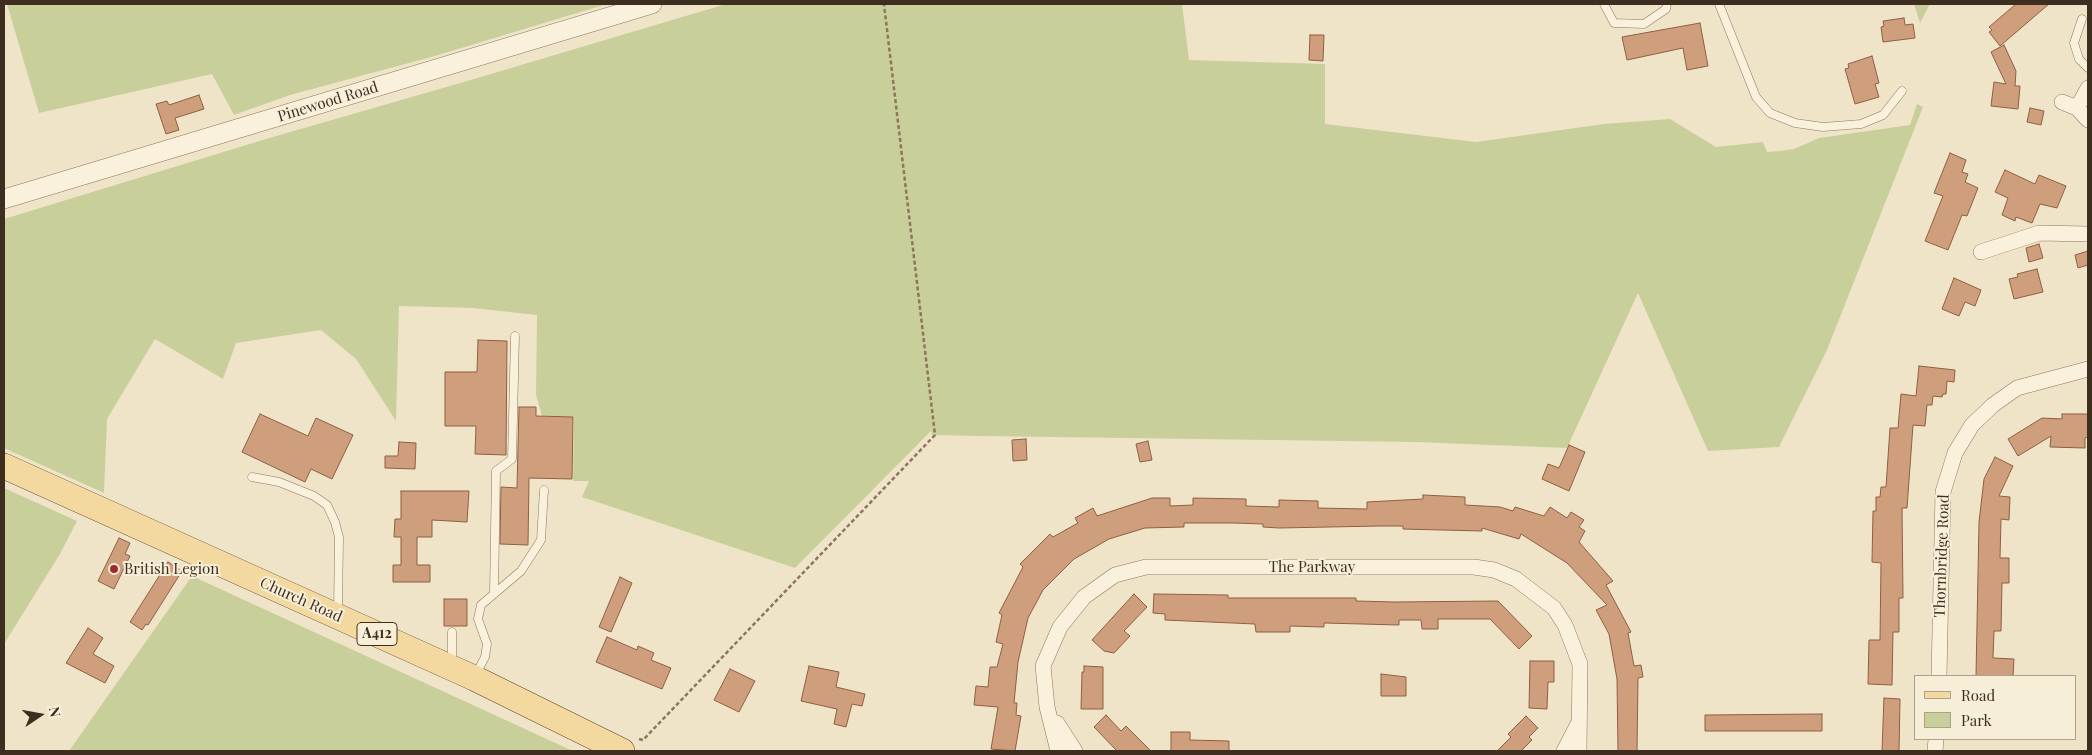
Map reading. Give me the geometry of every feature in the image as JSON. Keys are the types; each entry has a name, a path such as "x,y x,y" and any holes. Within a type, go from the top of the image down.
{"main road":[{"name":"Church Road","path":"4,466 629,745"}],"street":[{"name":"Pinewood Road","path":"4,199 652,4"},
{"path":"2077,108 2088,88"},
{"path":"2062,102 2077,108 2088,120"},
{"path":"1982,252 2039,233 2088,234"},
{"name":"Thornbridge Road","path":"1939,675 1943,492 1955,453 1972,425 1992,405 2017,388 2088,369"},
{"name":"The Parkway","path":"1058,751 1047,707 1043,666 1060,627 1084,597 1115,575 1146,567 1474,567 1494,570 1516,579 1554,608 1565,624 1580,664 1579,751"},
{"path":"1047,707 1075,751"},
{"path":"1564,751 1580,717"}],"lane":[{"path":"1604,4 1614,23 1644,24 1666,8 1667,4"},
{"path":"1719,4 1756,97 1770,113 1795,123 1823,127 1861,124 1883,114 1902,91"},
{"path":"2082,19 2074,43 2079,59 2088,68"},
{"path":"494,594 496,471 512,459 515,336"},
{"path":"252,477 279,482 314,496 327,505 335,522 339,537 338,616"},
{"path":"452,632 463,672 485,657 487,644 478,619 481,605 521,571 541,540 544,490"}],"path":[{"path":"629,745 643,740 935,435 884,4"}],"green space":[{"path":"7,4 607,4 435,56 290,95 234,115 212,74 39,113"},
{"path":"726,4 1182,4 1189,60 1325,64 1325,124 1476,142 1604,124 1670,119 1716,147 1763,142 1767,152 1794,149 1819,138 1910,125 1917,104 1923,107 1827,350 1779,447 1708,451 1638,293 1567,448 1415,442 932,435 931,431 795,568 582,497 589,481 573,481 574,417 542,416 536,395 537,315 473,308 399,306 396,421 356,359 321,330 236,343 223,379 155,339 107,419 104,493 4,448 4,219 266,139"},
{"path":"1914,4 1930,4 1920,23"},
{"path":"4,488 77,521 60,554 4,644"},
{"path":"192,576 573,751 69,751"}],"building":[{"path":"2016,4 2049,4 2000,46 1989,32 1992,30 1989,27"},
{"path":"1904,18 1905,25 1913,24 1915,38 1883,42 1881,27 1884,26 1883,21"},
{"path":"1700,23 1708,66 1687,70 1683,48 1627,60 1622,37"},
{"path":"1310,35 1324,35 1323,61 1309,60"},
{"path":"2004,45 2016,71 2015,86 2020,86 2018,109 1991,106 1994,82 2006,84 1991,52"},
{"path":"1872,56 1879,83 1875,84 1879,97 1855,104 1845,69 1849,68 1848,64"},
{"path":"199,95 204,109 175,118 179,130 166,134 156,104 167,101 169,105"},
{"path":"2030,108 2044,111 2041,125 2027,122"},
{"path":"1950,153 1966,160 1962,172 1968,174 1965,182 1978,188 1967,216 1962,215 1948,250 1925,241 1943,196 1934,193"},
{"path":"2005,170 2035,184 2039,175 2066,186 2057,208 2040,204 2032,223 2016,217 2015,221 2002,215 2008,198 1995,192"},
{"path":"2039,244 2043,258 2029,262 2026,248"},
{"path":"2088,251 2088,265 2078,268 2075,255"},
{"path":"2037,269 2043,292 2014,299 2009,279 2018,277 2017,274"},
{"path":"1954,278 1981,290 1975,306 1965,302 1959,316 1942,309"},
{"path":"478,340 507,341 506,455 475,454 476,426 445,426 445,372 477,372"},
{"path":"1919,366 1955,370 1954,382 1947,381 1946,394 1943,394 1942,397 1933,396 1932,405 1927,405 1925,426 1913,425 1907,508 1902,508 1903,598 1899,598 1899,632 1893,632 1892,685 1868,684 1869,640 1880,640 1881,563 1872,562 1873,511 1876,511 1876,497 1880,497 1881,487 1886,487 1890,428 1898,428 1901,394 1916,396"},
{"path":"519,407 536,407 536,416 573,417 572,479 529,478 528,545 500,544 501,487 517,488"},
{"path":"260,414 308,436 316,418 353,435 332,479 311,469 305,482 242,452"},
{"path":"2062,414 2088,414 2088,437 2085,438 2085,448 2050,447 2051,436 2018,456 2008,439 2042,418 2062,419"},
{"path":"1026,439 1027,460 1013,461 1012,440"},
{"path":"1148,441 1152,460 1140,462 1136,444"},
{"path":"399,442 416,443 415,469 385,468 385,456 398,456"},
{"path":"1569,445 1585,452 1569,491 1542,479 1548,464 1559,468"},
{"path":"1995,457 2013,466 1999,496 2010,497 2009,520 2001,519 2000,558 2009,558 2009,583 2002,583 2001,631 1994,631 1993,658 2014,659 2013,675 1976,675 1979,522 1984,479"},
{"path":"401,491 469,491 467,522 432,520 432,537 417,537 417,565 430,565 430,582 393,582 393,565 401,565 401,537 394,537 395,519 401,519"},
{"path":"1423,495 1465,497 1465,505 1500,507 1513,511 1515,507 1544,516 1550,507 1567,518 1571,512 1584,520 1579,527 1585,531 1579,542 1613,581 1606,585 1631,632 1628,633 1634,666 1641,665 1643,677 1638,678 1637,751 1618,751 1617,679 1609,634 1596,610 1607,605 1567,563 1521,534 1519,539 1482,528 1482,531 1403,529 1403,526 1279,528 1263,527 1263,524 1234,523 1184,523 1184,527 1145,528 1109,539 1074,559 1043,590 1028,618 1018,662 1014,703 1017,703 1016,715 1021,716 1015,751 991,749 998,707 974,705 976,686 988,687 990,667 997,667 1003,644 996,642 1002,615 999,613 1023,567 1020,564 1050,534 1053,537 1078,523 1075,518 1093,508 1097,516 1152,498 1170,498 1170,506 1193,505 1193,498 1246,499 1246,506 1279,507 1279,500 1318,501 1318,508 1367,509 1367,502 1423,499"},
{"name":"British Legion","path":"119,538 130,543 125,554 130,556 114,589 98,581"},
{"path":"168,562 182,571 148,625 146,624 142,630 130,622"},
{"path":"620,577 632,583 611,632 599,627"},
{"path":"1134,594 1147,607 1124,631 1130,636 1114,653 1104,651 1092,640"},
{"path":"1154,594 1228,595 1228,598 1356,598 1356,601 1395,602 1498,601 1532,636 1519,649 1490,619 1438,619 1438,629 1422,629 1421,620 1399,620 1399,625 1324,623 1324,627 1290,626 1290,632 1256,632 1255,624 1165,620 1165,614 1153,613"},
{"path":"444,599 467,599 467,626 444,626"},
{"path":"88,628 103,638 93,654 114,666 105,683 66,663"},
{"path":"607,637 637,650 638,646 654,653 651,660 671,668 662,689 596,662"},
{"path":"1530,661 1554,661 1554,682 1548,682 1547,709 1529,708"},
{"path":"809,666 839,672 836,687 865,694 862,706 852,704 846,727 834,724 837,709 801,701"},
{"path":"1084,666 1103,667 1103,709 1081,709 1082,672 1084,672"},
{"path":"730,669 755,681 739,712 714,700"},
{"path":"1381,674 1406,677 1406,696 1381,696"},
{"path":"1884,698 1900,699 1899,751 1882,751"},
{"path":"1822,714 1822,731 1705,731 1705,715"},
{"path":"1106,715 1121,731 1126,726 1151,751 1117,751 1094,727"},
{"path":"1526,716 1538,728 1529,737 1532,740 1521,751 1497,751 1511,737 1508,734"},
{"path":"1171,732 1190,732 1190,740 1229,741 1229,751 1171,751"}],"place":[{"name":"British Legion","path":"114,569"}]}
